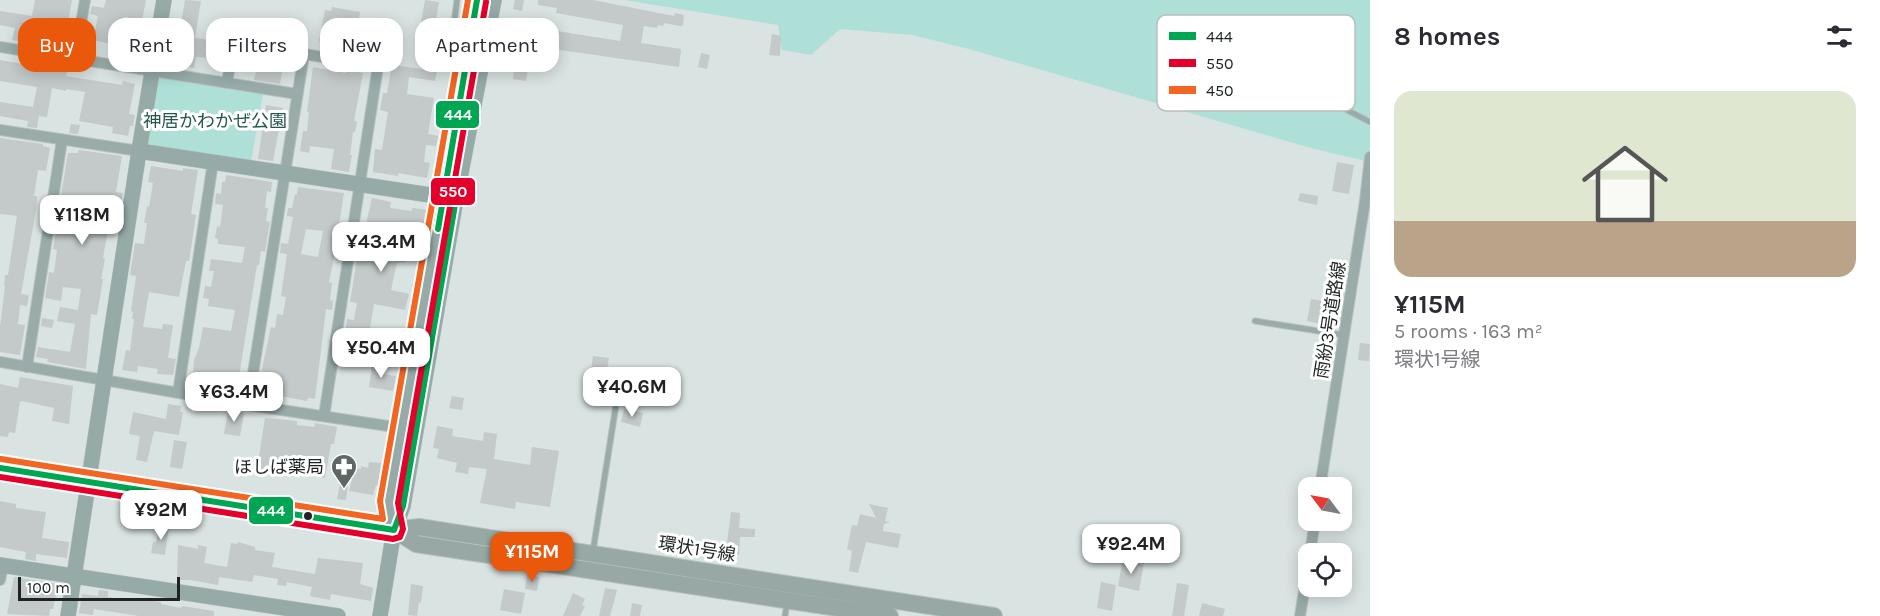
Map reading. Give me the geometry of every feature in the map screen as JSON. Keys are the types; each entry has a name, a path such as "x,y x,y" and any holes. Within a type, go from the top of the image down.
{"main road":[{"name":"環状1号線","path":"0,468 394,530 419,527 994,616"},
{"name":"環状1号線","path":"394,530 416,544 786,608 890,616"}],"street":[{"path":"82,18 85,0"},
{"path":"161,18 164,0"},
{"path":"474,18 477,0"},
{"path":"449,198 495,0"},
{"path":"0,47 18,50"},
{"path":"248,405 304,54 378,66 324,417"},
{"path":"68,616 153,72 297,94"},
{"path":"227,82 229,72"},
{"path":"380,616 394,530 403,506 410,430 449,198 466,72"},
{"path":"0,130 449,198"},
{"path":"27,367 62,140"},
{"name":"雨紛3号道路線","path":"1322,477 1370,157"},
{"path":"178,393 213,162"},
{"path":"0,362 248,405 410,430"},
{"path":"1,570 74,576 293,612 338,616"},
{"path":"1300,616 1303,597"}],"lane":[{"path":"455,18 457,0"},
{"path":"1349,111 1370,122"},
{"path":"1255,321 1344,335"},
{"path":"593,553 616,405"}],"green space":[{"path":"624,0 1370,0 1370,162 1311,148 1183,111 1355,111 1355,15 1157,15 1157,103 969,49 912,35 840,29 811,55 782,50 778,25"},
{"name":"神居かわかぜ公園","path":"153,72 264,88 250,167 139,151"}],"building":[{"path":"35,0 72,0 69,18 18,18 18,41 12,40 15,28 0,25 0,11 32,16"},
{"path":"106,0 146,0 142,18 108,18 108,43 96,41 98,16 90,14 92,6 104,8"},
{"path":"185,0 201,1 195,38 206,39 206,58 196,57 194,68 194,18 182,18"},
{"path":"425,0 439,2 436,18 422,18"},
{"path":"515,0 524,0 522,11 513,9"},
{"path":"538,0 593,0 674,16 675,13 684,15 683,25 680,26 664,23 663,26 658,25 657,28 644,26 641,43 681,49 679,67 559,50 559,31 620,41 623,25 556,13 557,8 538,5"},
{"path":"332,7 360,12 359,18 323,18 325,10 331,11"},
{"path":"772,34 781,36 780,56 769,55"},
{"path":"701,53 710,55 707,69 698,67"},
{"path":"0,60 18,63 18,72 67,72 66,76 122,85 123,81 135,84 129,114 135,115 133,126 130,126 128,136 112,133 113,127 79,121 85,92 52,88 47,117 39,116 37,128 27,127 28,121 0,116 0,102 33,107 37,87 0,81"},
{"path":"403,66 415,68 415,72 437,72 435,81 409,77 407,94 434,98 428,134 438,136 436,146 426,145 424,162 430,163 427,178 373,172 375,149 382,150 388,112 380,110 383,93 387,93 391,72 403,72"},
{"path":"313,67 320,68 320,72 363,73 354,121 357,122 355,132 353,132 349,172 331,169 334,149 310,146 309,153 300,151 303,131 307,131 309,112 307,112"},
{"path":"256,72 282,72 280,84 254,80"},
{"path":"514,72 528,72 526,81 513,79"},
{"path":"266,105 283,108 273,161 258,159"},
{"path":"71,124 80,125 78,134 69,133"},
{"path":"0,138 43,144 50,148 46,171 38,170 34,196 37,196 36,210 21,294 29,295 27,306 20,305 18,324 25,325 20,355 0,352 5,275 8,275 17,216 0,214"},
{"path":"79,150 122,156 116,192 123,193 121,202 113,201 103,258 105,259 101,279 103,279 97,315 91,314 86,369 47,362 48,359 36,357 38,347 70,352 75,324 57,321 60,307 78,310 81,289 63,287 61,301 45,298 49,272 54,273 57,250 53,249 57,224 68,226 70,209 59,207 68,153 78,153"},
{"path":"1337,162 1354,165 1349,194 1332,191"},
{"path":"151,166 183,171 183,168 198,170 191,214 196,215 189,261 186,261 179,297 149,292 143,327 162,329 163,324 173,325 168,358 176,359 173,375 157,374 158,369 138,366 137,372 122,370 126,350 130,351 134,319 132,319 133,312 131,311 136,276 130,275 135,243 144,244 147,223 144,223 153,183 148,182"},
{"path":"226,175 272,182 271,192 267,191 265,208 268,208 266,221 270,222 265,252 261,251 259,265 257,265 239,376 245,377 243,386 240,385 239,396 192,388 194,360 203,327 231,331 235,310 208,306 209,299 203,298 205,286 211,287 214,271 209,271 211,259 242,263 245,247 218,244 218,239 215,238 217,226 220,227 223,205 215,204 216,193 221,194 222,182 225,182"},
{"path":"298,187 344,193 329,282 332,283 330,300 333,301 332,310 326,309 315,399 308,398 307,401 264,393 266,379 260,378 271,327 275,328 277,314 283,315 286,297 281,296 287,254 280,253 281,243 288,244 293,217 287,216 288,208 292,208 295,194 297,194","holes":["306,229 323,231 318,257 301,254"]},
{"path":"1300,193 1318,196 1317,205 1298,201"},
{"path":"372,198 391,202 390,208 412,211 412,208 428,210 425,228 413,226 410,243 415,244 413,260 406,259 406,262 397,263 391,290 409,294 405,310 374,304 370,328 400,334 396,358 382,356 383,348 359,344 358,356 348,355 350,344 344,342 347,319 354,320 357,303 350,302 362,228 365,229"},
{"path":"1311,299 1324,301 1321,324 1307,321"},
{"path":"42,318 54,320 52,328 41,326"},
{"path":"1360,343 1370,344 1369,361 1358,360"},
{"path":"593,356 609,358 607,369 634,375 632,383 637,384 634,397 604,389 603,395 588,392"},
{"path":"372,365 383,367 382,374 396,376 393,391 369,387"},
{"path":"20,377 73,386 69,424 52,421 54,408 22,401 15,433 9,432 8,437 0,436 0,384 18,388"},
{"path":"452,396 464,398 462,410 449,408"},
{"path":"168,404 181,406 180,412 183,412 179,435 154,431 147,462 136,460 140,436 129,434 133,412 166,419"},
{"path":"624,409 643,413 640,427 621,422"},
{"path":"228,411 244,413 240,436 224,434"},
{"path":"265,418 297,421 297,425 314,427 315,423 337,427 334,444 331,444 325,478 313,475 309,471 310,464 274,459 272,471 257,469"},
{"path":"437,426 453,429 452,436 483,441 484,432 497,434 494,459 530,465 532,447 559,451 550,507 516,502 515,509 480,503 487,469 469,467 468,474 455,472 457,463 437,458 439,449 433,448"},
{"path":"174,440 187,442 182,469 170,467"},
{"path":"369,462 381,463 378,486 376,485 373,495 349,491 355,468 361,469 361,466 368,468"},
{"path":"340,483 348,484 346,500 337,499"},
{"path":"0,501 16,504 16,508 46,512 42,538 69,542 67,558 36,554 36,561 25,559 26,552 0,547"},
{"path":"869,504 888,508 885,521 890,522 884,524 883,531 901,534 898,548 866,542 858,573 849,571 852,551 847,549 852,525 857,526 860,514 876,518"},
{"path":"731,512 740,513 739,528 755,529 755,537 740,537 739,555 735,555 735,559 722,558 723,543 727,543"},
{"path":"160,524 169,526 165,555 151,553"},
{"path":"238,542 255,547 255,550 275,553 272,567 315,574 318,558 363,563 360,584 373,588 371,601 331,594 330,600 310,596 312,587 287,582 286,586 277,585 278,579 254,575 252,582 219,577 218,585 177,580 178,545 198,549 198,545 207,547 204,563 227,567 231,543 237,544"},
{"path":"1123,559 1144,563 1139,591 1118,586"},
{"path":"527,575 539,577 537,591 525,589"},
{"path":"14,577 58,584 53,609 50,609 49,616 7,614"},
{"path":"1101,582 1116,585 1112,611 1097,608"},
{"path":"1177,583 1189,585 1184,616 1172,616"},
{"path":"411,584 423,586 417,616 408,615"},
{"path":"605,588 617,590 610,616 599,616"},
{"path":"504,589 525,593 521,614 500,610"},
{"path":"99,590 108,591 108,597 161,602 161,604 181,608 182,606 214,611 214,616 139,616 94,609 93,615 79,613 82,594 98,596"},
{"path":"573,593 585,599 582,605 585,606 580,616 563,616"},
{"path":"632,603 642,605 640,616 630,616"},
{"path":"1202,603 1225,609 1223,616 1199,616"}],"transit line":[{"name":"450","path":"1,459 383,519 380,501 468,0"},
{"name":"444","path":"438,229 477,0"},
{"name":"550","path":"0,477 393,539 400,537 403,529 398,503 486,2"},
{"name":"444","path":"0,468 394,530 403,506 456,199"}],"place":[{"name":"ほしば薬局","path":"344,490"}]}
